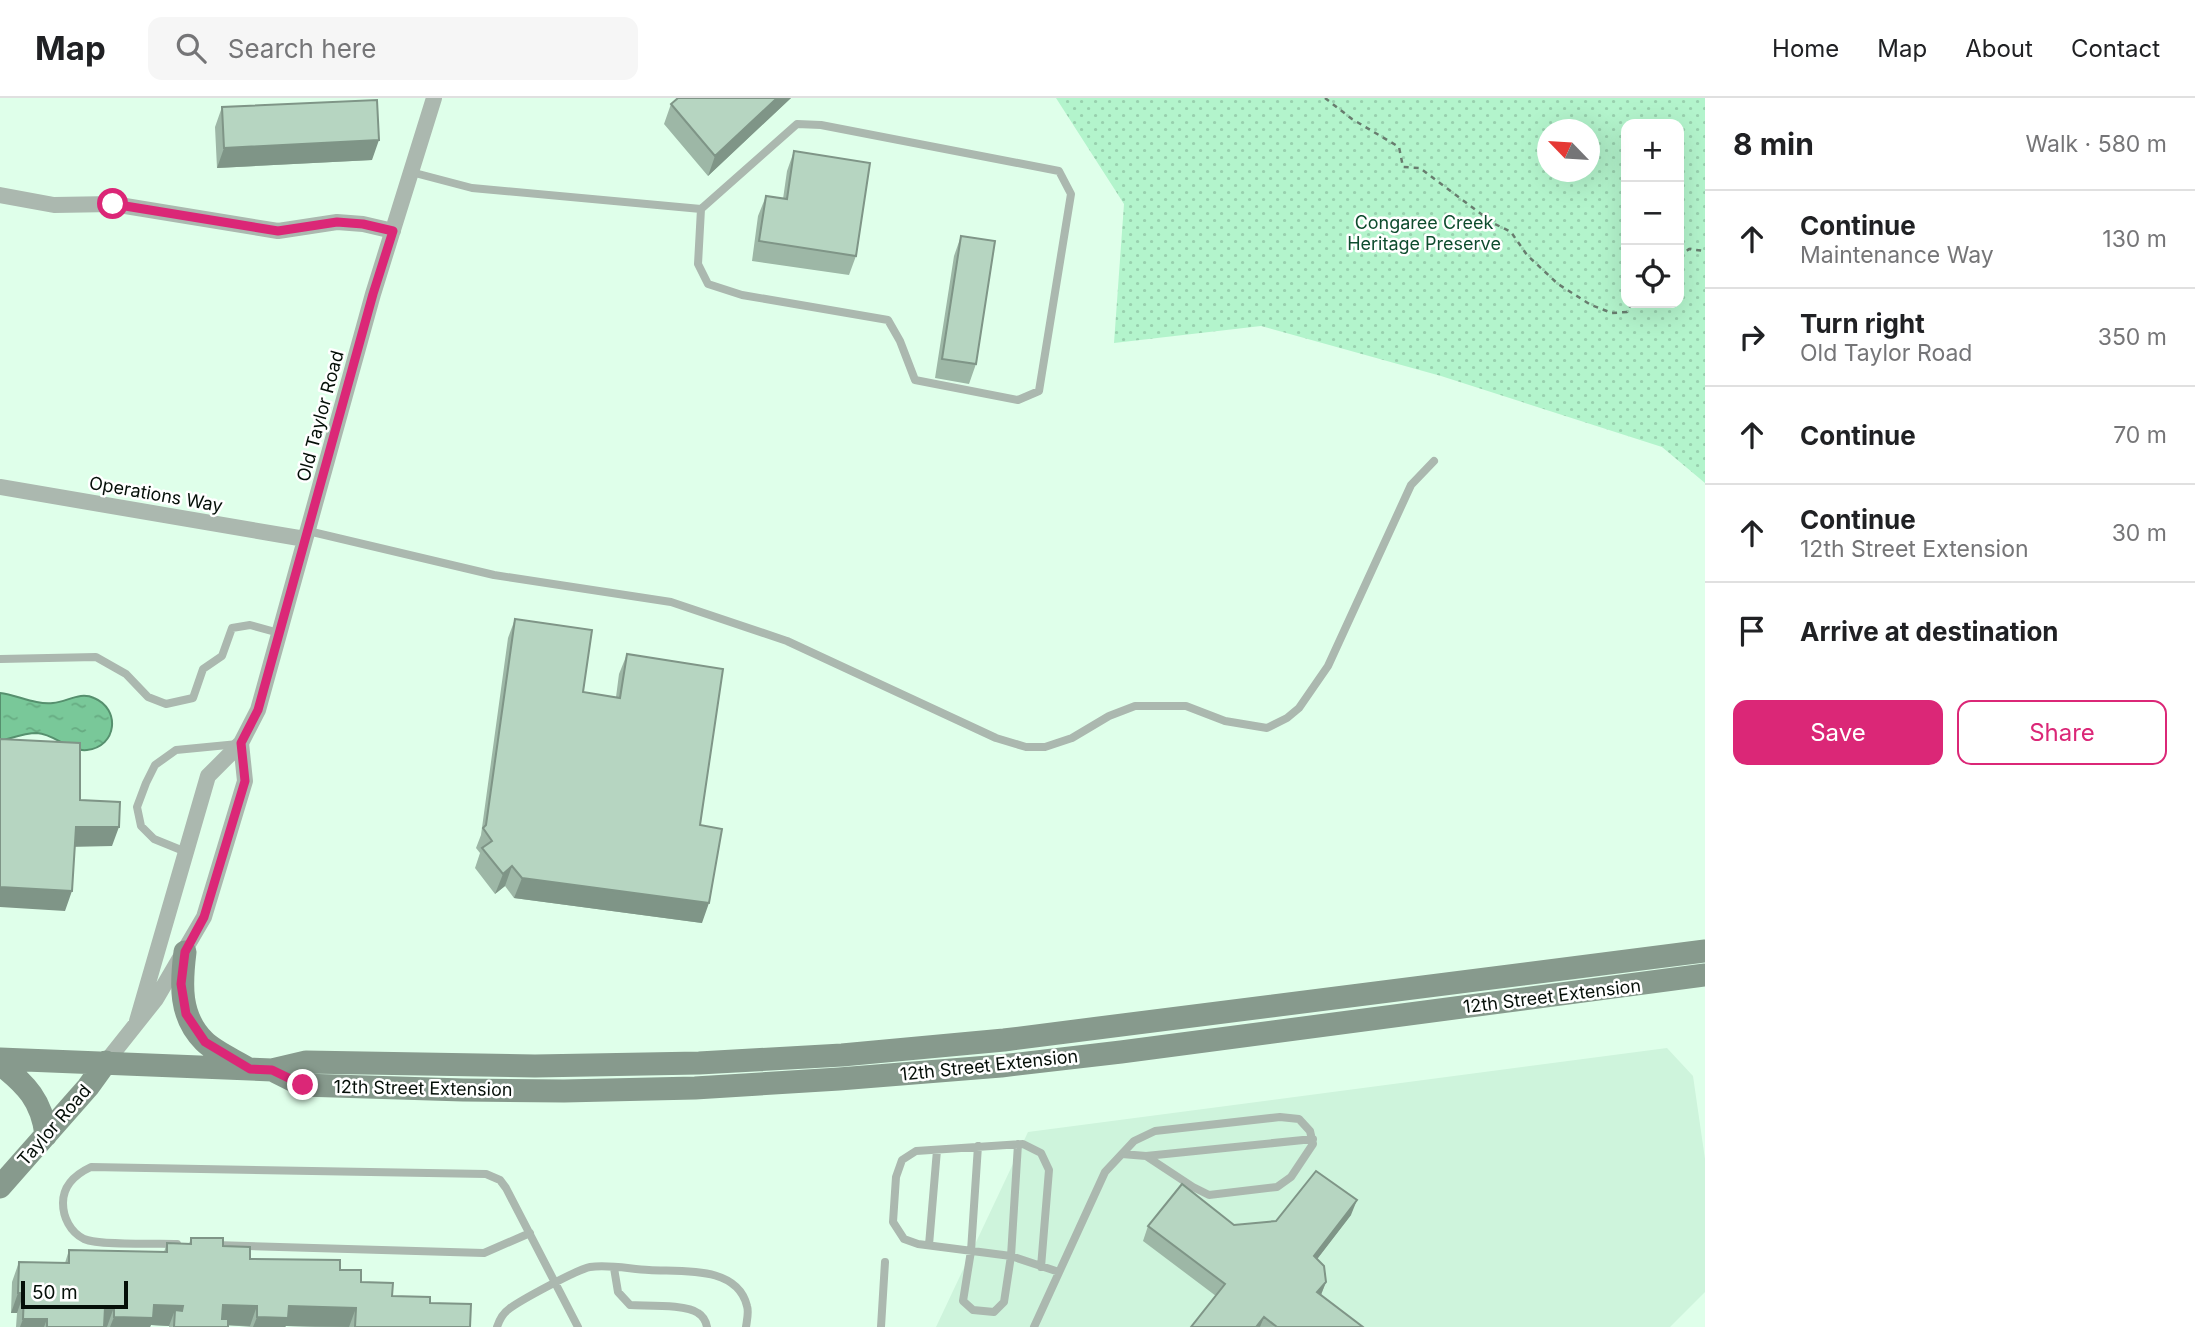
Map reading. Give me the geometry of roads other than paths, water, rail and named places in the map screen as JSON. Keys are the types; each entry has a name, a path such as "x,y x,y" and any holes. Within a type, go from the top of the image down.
{"main road":[{"name":"12th Street Extension","path":"0,1061 106,1062 261,1070 306,1062 535,1066 699,1063 842,1055 1004,1040 1705,951"},
{"path":"185,952 181,984 186,1014 205,1042 261,1070"},
{"name":"12th Street Extension","path":"261,1070 303,1085 464,1090 695,1088 839,1079 1001,1066 1121,1052 1705,975"},
{"path":"0,1061 22,1080 41,1108 46,1135"},
{"name":"Taylor Road","path":"0,1187 88,1087 106,1062"}],"street":[{"name":"Old Taylor Road","path":"137,1021 208,776 241,743 258,710 373,294 435,98"},
{"path":"0,195 54,205 113,204 278,231 337,222 363,224 393,231"},
{"name":"Operations Way","path":"0,487 307,535"},
{"name":"Old Taylor Road","path":"106,1062 156,999 204,917 245,781 241,743"}],"lane":[{"path":"411,172 472,188 701,209 797,124 821,125 1059,171 1071,194 1039,391 1018,400 915,380 900,341 888,320 743,295 708,284 698,264 701,209"},
{"path":"307,535 494,575 671,602 787,641 996,738 1026,747 1045,747 1072,738 1109,716 1136,706 1185,706 1225,721 1268,728 1287,718 1299,708 1328,666 1411,485 1434,461"},
{"path":"0,659 96,657 126,674 148,697 166,704 193,698 203,668 222,656 232,628 250,625 279,633"},
{"path":"186,852 154,839 141,826 137,807 150,774 155,765 176,750 241,743"},
{"path":"1034,1327 1105,1172 1134,1141 1155,1131 1280,1117 1300,1119 1313,1139 1313,1144 1292,1177 1277,1187 1209,1195 1146,1156"},
{"path":"1122,1154 1146,1156 1313,1139"},
{"path":"978,1146 971,1251 963,1301 973,1310 994,1312 1004,1303 1011,1256 1018,1144"},
{"path":"1041,1267 1049,1170 1041,1153 1023,1144 978,1146 916,1151 902,1160 896,1177 893,1222 904,1240 1011,1256 1041,1267 1059,1272"},
{"path":"929,1245 937,1150"},
{"path":"181,1244 98,1242 83,1238 71,1228 63,1214 63,1197 68,1184 79,1173 91,1167 486,1174 500,1180 506,1188 578,1327"},
{"path":"208,1245 484,1253 530,1233"},
{"path":"881,1327 885,1262"},
{"path":"497,1327 508,1310 589,1267 699,1272 724,1278 743,1295 748,1307 746,1327"},
{"path":"614,1268 618,1292 630,1305 688,1309 698,1312 707,1327"}],"water":[{"path":"0,693 46,703 89,696 103,703 109,710 112,718 110,735 105,742 87,750 74,748 50,736 37,733 0,741"}],"park label":[{"name":"Congaree Creek Heritage Preserve","path":"1424,232"}]}
